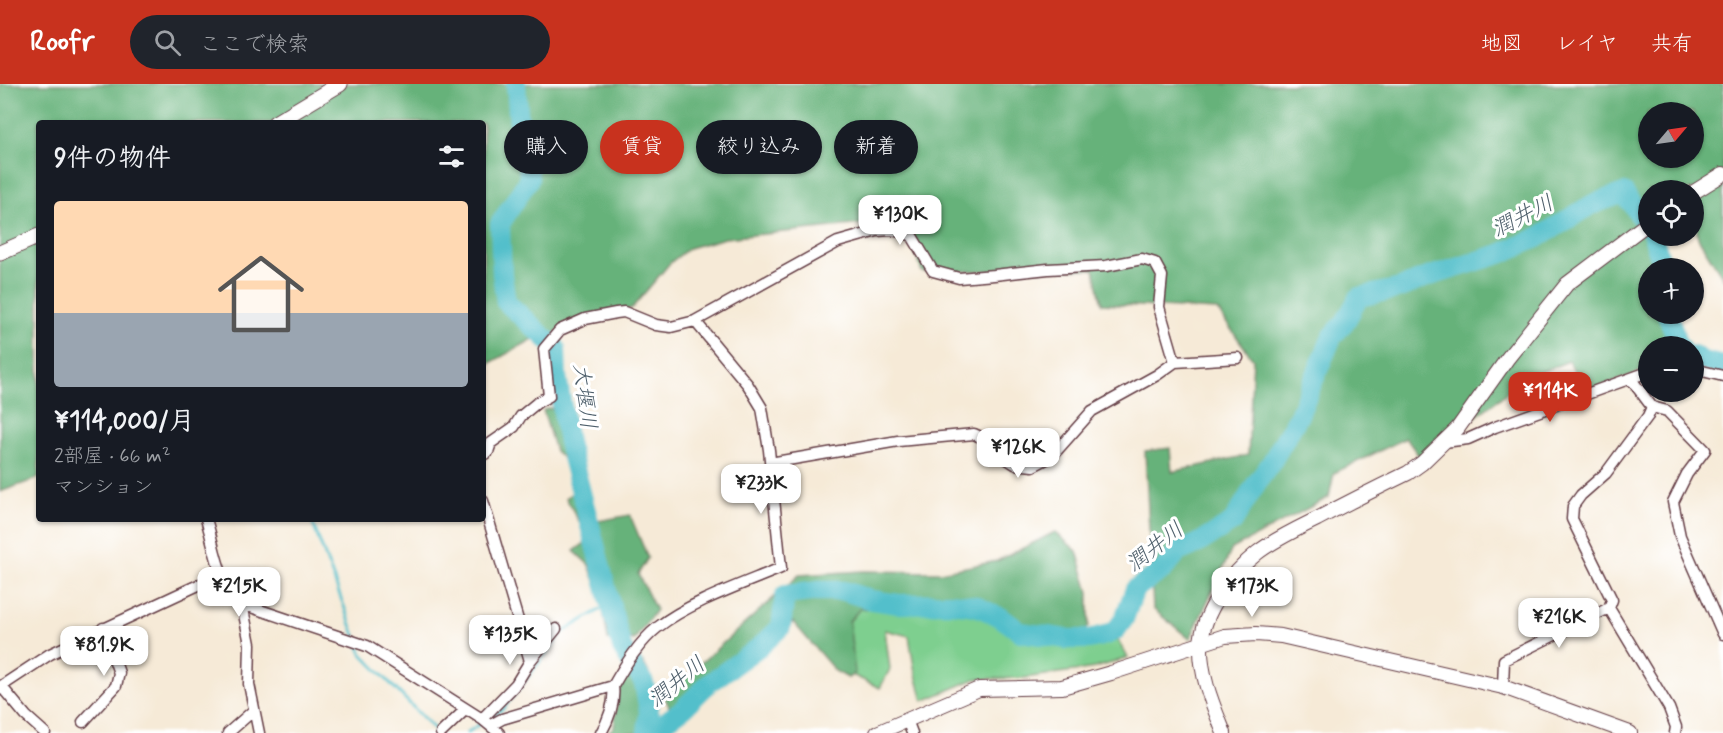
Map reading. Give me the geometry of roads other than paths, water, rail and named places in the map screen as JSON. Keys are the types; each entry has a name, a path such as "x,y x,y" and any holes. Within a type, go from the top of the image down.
{"main road":[{"path":"280,120 340,84"},
{"path":"0,253 36,237"}],"street":[{"path":"1704,185 1723,174"},
{"path":"486,453 491,442 514,427 520,416 549,396 544,349 560,330 585,319 624,312 656,325 671,327 695,321 838,242 877,231 891,230 912,236 933,271 959,278 1106,266 1142,259 1155,263 1162,276 1159,307 1175,362"},
{"path":"1224,733 1206,686 1201,644 1212,606 1225,585 1257,553 1299,528 1408,473 1422,463 1458,428 1507,359 1566,284 1638,231"},
{"path":"602,733 612,704 613,686 636,650 657,628 690,607 781,568 762,408 748,385 695,321"},
{"path":"770,463 898,441 974,434 989,441 1004,457 1015,464 1033,466 1052,456 1092,411 1157,375 1175,362 1238,358"},
{"path":"1704,371 1723,376"},
{"path":"1443,442 1468,439 1495,427 1638,376"},
{"path":"1631,379 1652,407 1667,411 1705,450 1687,474 1673,502 1680,536 1723,634"},
{"path":"1652,407 1648,416 1606,472 1581,495 1573,506 1572,519 1611,600 1609,608 1669,708 1676,727 1675,733"},
{"path":"486,511 530,661"},
{"path":"207,522 222,574 230,591 242,604 367,646 500,733"},
{"path":"45,733 0,687 50,654 222,574"},
{"path":"242,604 250,644 249,684 259,733"},
{"path":"1503,687 1504,660 1609,608"},
{"path":"83,722 116,686 119,673 103,628"},
{"path":"486,722 556,629"},
{"path":"877,733 910,727 979,689 1062,687 1225,636 1256,634 1281,636 1503,687 1630,733"},
{"path":"486,722 613,686"},
{"path":"444,730 466,709"},
{"path":"228,733 254,710"}],"waterway":[{"name":"大堰川","path":"516,84 519,125 527,151 529,179 500,224 502,274 506,302 556,348 557,376 568,442 622,648 644,683 649,711 647,733"},
{"name":"潤井川","path":"650,733 684,708 708,684 762,645 781,627 785,595 844,591 872,600 899,604 951,603 976,606 1000,617 1021,632 1067,639 1089,639 1116,630 1124,619 1135,589 1163,570 1178,552 1197,544 1233,522 1298,417 1332,337 1345,322 1359,297 1401,288 1424,278 1500,254 1539,237 1593,204 1624,193 1638,213"},
{"name":"潤井川","path":"1656,246 1660,258"},
{"name":"潤井川","path":"1671,324 1675,336"},
{"name":"潤井川","path":"1704,361 1723,366"},
{"path":"312,522 356,638"},
{"path":"489,718 503,709 563,632 610,604"},
{"path":"359,647 362,654 437,732"},
{"path":"467,733 481,723"}]}
